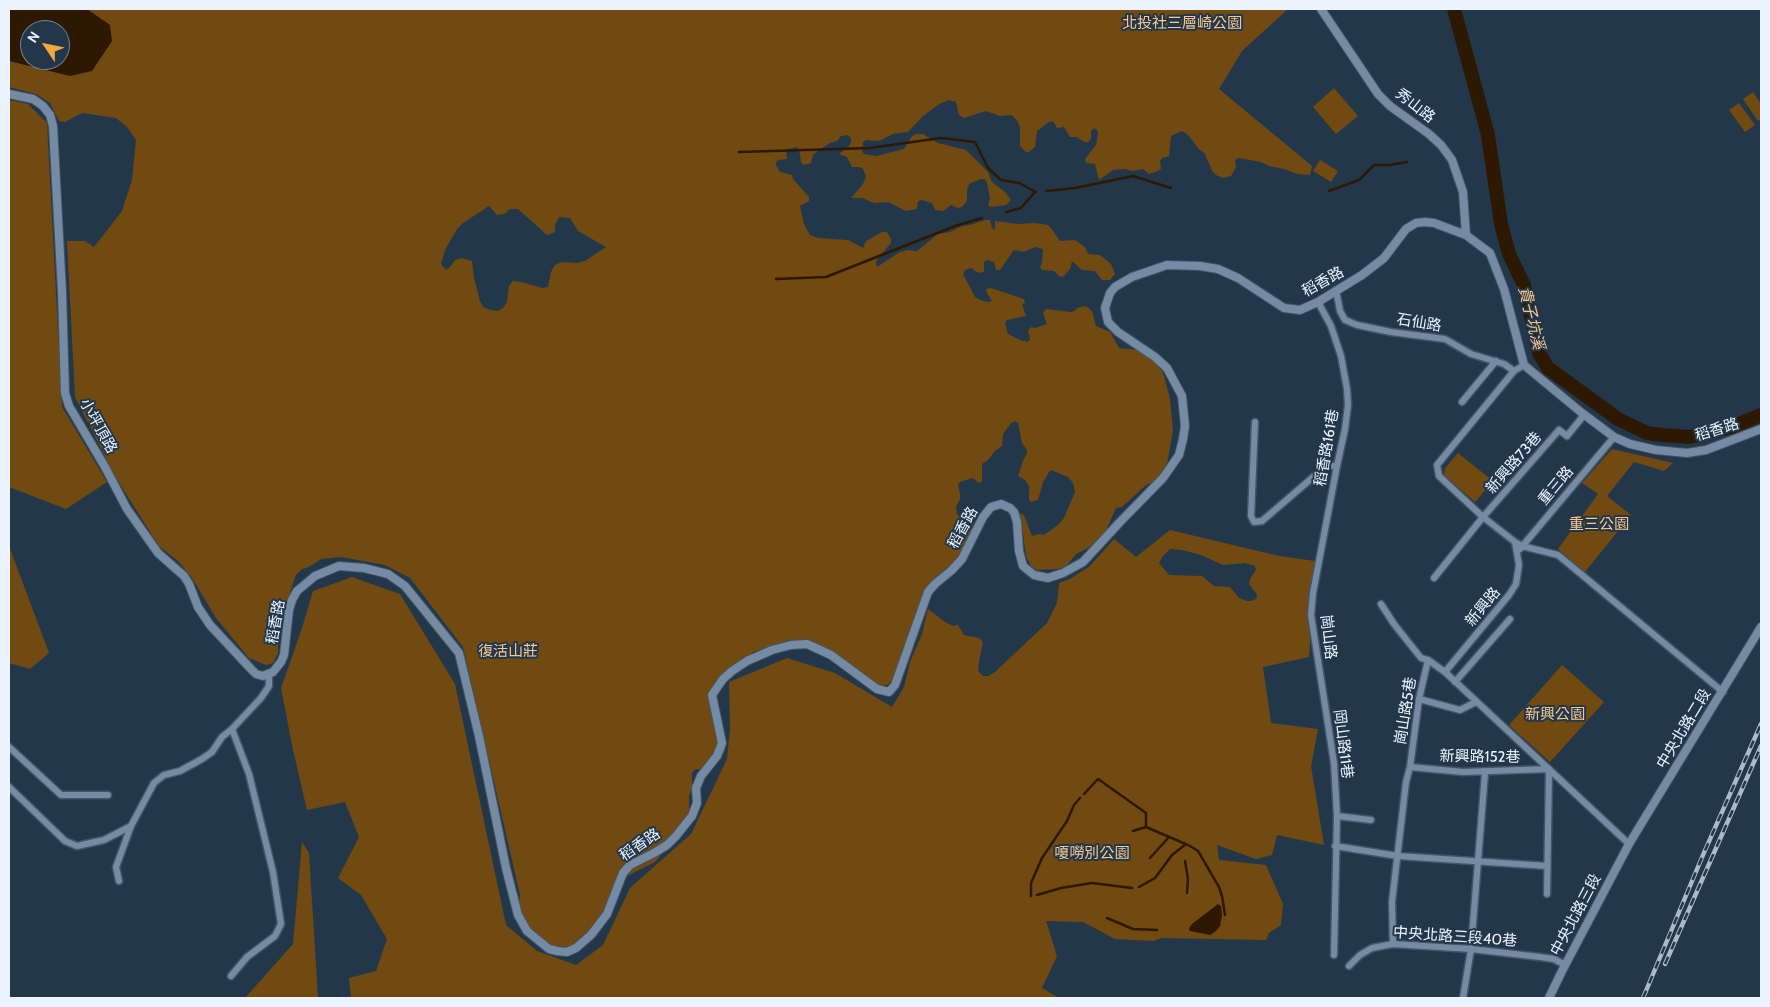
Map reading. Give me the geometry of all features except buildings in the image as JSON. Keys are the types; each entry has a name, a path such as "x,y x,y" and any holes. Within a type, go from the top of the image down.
{"street":[{"name":"秀山路","path":"1322,9 1378,94 1390,106 1429,134 1441,145 1452,160 1463,192 1466,235"},
{"name":"小坪頂路","path":"9,94 33,100 43,106 50,115 53,126 62,292 65,393 69,406 141,531 158,553 184,576 202,615 256,674 269,675"},
{"name":"稻香路","path":"269,675 277,668 284,655 289,610 292,600 297,591 314,576 339,566 364,568 388,574 405,586 459,653 518,916 527,931 549,949 567,952 576,948 591,935 607,914 623,873 630,865 654,854 667,845 692,816 697,803 696,788 701,776 718,756 722,743 712,695 718,685 728,675 747,661 772,650 791,645 807,644 831,655 876,690 888,692 895,685 928,592 962,558 983,517 991,507 1001,504 1014,512 1023,566 1034,575 1048,578 1063,573 1084,562 1120,522 1164,478 1179,455 1183,440 1185,426 1182,396 1168,368 1118,332 1108,322 1105,308 1110,293 1115,287 1132,277 1168,265 1193,265 1218,270 1238,278 1284,308 1300,310 1318,302 1362,275 1384,258 1406,229 1416,223 1434,223 1466,235 1490,253 1504,289 1524,365 1584,416 1614,438 1656,450 1687,453 1706,450 1761,429"},
{"name":"石仙路","path":"1336,290 1340,311 1345,320 1357,325 1382,330 1445,339 1471,354 1504,364 1514,371"},
{"name":"稻香路161巷","path":"1313,603 1348,405 1341,356 1331,326 1318,302"},
{"path":"1462,402 1496,361"},
{"path":"1524,365 1514,371 1437,465 1439,476 1484,518 1515,542 1522,546 1558,555 1723,692"},
{"name":"新興路73巷","path":"1484,518 1559,430 1567,436 1584,416"},
{"path":"1255,422 1251,516 1254,522 1262,521 1326,466 1336,466"},
{"name":"重三路","path":"1517,552 1614,438"},
{"path":"1434,578 1484,518"},
{"name":"新興路","path":"1444,672 1499,609 1516,584 1519,565 1515,542"},
{"name":"崗山路","path":"1313,603 1311,615 1321,675"},
{"path":"1382,604 1394,624 1421,658 1428,660 1444,672 1629,844"},
{"path":"1455,682 1510,620"},
{"name":"中央北路二段","path":"1629,844 1761,627"},
{"name":"崗山路5巷","path":"1393,944 1392,902 1406,782 1410,767 1419,699 1428,660"},
{"path":"119,881 116,868 131,826 154,783 164,776 180,771 212,752 222,737 261,698 269,686 269,675"},
{"name":"岡山路11巷","path":"1321,675 1334,763 1337,816 1334,955"},
{"path":"1419,699 1460,710 1476,702"},
{"path":"231,976 247,957 275,936 280,924 273,872 249,774 232,729"},
{"path":"9,747 61,795 108,795"},
{"name":"新興路152巷","path":"1410,767 1484,773 1549,769"},
{"path":"1546,894 1549,769"},
{"path":"1463,998 1470,948 1484,773"},
{"path":"9,787 65,841 77,846 104,840 131,826"},
{"path":"1337,816 1371,820"},
{"name":"中央北路三段","path":"1549,998 1629,844"},
{"path":"1336,846 1398,856 1547,866"},
{"name":"中央北路三段40巷","path":"1349,966 1360,955 1372,948 1393,944 1470,948 1554,959 1565,965"}],"green space":[{"path":"9,9 1288,9 1242,51 1219,89 1312,166 1310,175 1298,174 1261,162 1239,158 1235,160 1236,167 1231,176 1223,178 1212,171 1205,154 1182,131 1171,136 1169,156 1162,158 1160,161 1161,169 1158,171 1149,174 1143,169 1133,171 1125,169 1113,170 1099,180 1095,164 1086,163 1085,159 1096,145 1098,133 1094,128 1091,131 1091,139 1088,142 1084,142 1077,137 1070,137 1064,127 1057,128 1053,121 1049,122 1037,131 1035,147 1026,152 1020,146 1020,128 1012,115 1000,116 986,111 964,118 959,115 956,102 949,100 939,104 922,117 908,132 893,134 879,141 866,140 863,142 862,151 864,154 876,156 904,149 912,136 923,134 938,143 966,150 988,172 992,182 1006,193 1011,200 1006,205 991,207 988,205 990,198 987,183 985,179 981,179 969,184 967,201 962,207 958,208 951,205 943,211 935,210 932,203 922,200 918,201 917,209 906,211 888,202 874,203 862,198 851,198 863,184 866,176 863,169 852,167 847,157 839,154 851,142 851,138 848,135 841,136 837,141 819,150 813,155 811,163 804,165 801,163 797,147 786,151 787,159 779,160 776,162 776,165 780,172 792,175 793,179 809,197 809,201 800,206 804,224 810,235 818,238 848,240 863,248 866,241 882,232 887,232 891,243 878,258 876,262 877,267 900,252 908,250 917,251 938,234 950,232 962,226 985,220 990,220 992,228 995,230 995,221 1048,225 1060,241 1075,240 1085,247 1088,254 1100,255 1111,264 1115,274 1110,280 1102,280 1095,271 1082,270 1072,261 1070,269 1063,277 1054,271 1042,270 1040,267 1043,249 1035,247 1024,252 1014,250 1000,270 996,270 994,262 987,260 984,262 984,271 982,273 971,268 965,270 963,274 975,297 983,301 992,301 986,289 991,288 1024,299 1025,303 1022,304 1026,316 1007,320 1005,323 1008,334 1020,340 1028,342 1030,339 1028,331 1031,327 1035,328 1047,324 1043,313 1046,309 1071,312 1086,306 1092,311 1096,326 1110,332 1119,348 1139,350 1150,357 1163,372 1170,399 1173,431 1167,464 1156,481 1146,485 1122,507 1116,508 1104,535 1088,548 1076,554 1066,566 1059,569 1037,570 1031,566 1026,556 1023,534 1017,515 1020,513 1024,515 1032,536 1044,535 1064,518 1075,492 1073,483 1068,477 1051,470 1043,482 1038,500 1031,502 1029,499 1029,486 1025,480 1018,476 1027,450 1022,443 1018,423 1015,421 1011,423 1003,434 1002,446 982,464 982,481 979,483 973,478 960,482 958,485 960,499 956,507 957,514 960,517 974,520 969,541 953,563 937,576 937,580 893,680 887,685 880,686 806,641 791,640 753,652 748,659 722,679 715,681 713,687 725,750 710,770 698,769 692,773 692,789 689,796 689,811 685,826 655,862 625,877 616,885 610,895 606,908 585,942 570,947 549,945 524,923 517,914 520,895 463,647 410,578 385,565 341,557 321,559 302,569 296,575 278,634 278,653 273,663 266,665 249,658 216,618 192,578 178,561 159,546 116,478 75,397 67,241 85,241 94,247 122,211 132,180 136,140 127,127 116,118 82,113 65,122 59,121 50,103 36,94 9,87","holes":["489,206 497,215 504,214 510,209 518,209 547,235 555,232 555,225 559,217 570,218 578,231 606,247 585,261 577,263 562,262 555,265 551,272 548,287 542,288 513,281 509,286 507,302 503,308 498,311 490,310 483,307 480,301 472,261 462,258 455,260 446,270 441,264 445,250 457,229 463,223"]},
{"path":"1334,88 1358,116 1336,134 1313,107"},
{"path":"1753,92 1761,104 1761,119 1758,121 1743,99"},
{"path":"9,100 28,104 47,123 62,407 107,482 66,509 9,487"},
{"path":"1739,103 1755,125 1745,132 1729,110"},
{"path":"1320,160 1338,171 1331,182 1313,171"},
{"name":"重三公園","path":"1612,449 1673,463 1664,471 1634,462 1607,496 1631,515 1585,572 1558,549 1598,494 1582,483"},
{"path":"1458,453 1493,481 1475,502 1444,475 1445,468"},
{"name":"嗄嘮別公園","path":"1170,530 1279,556 1315,561 1309,657 1263,667 1271,723 1318,729 1311,766 1324,845 1277,835 1272,855 1256,859 1217,845 1219,860 1266,865 1283,904 1281,925 1269,933 1266,940 1161,938 1154,941 1115,939 1083,922 1046,921 1057,956 1042,988 1059,998 351,998 349,978 376,971 387,939 361,895 338,878 359,837 345,802 307,810 293,750 281,688 313,591 352,577 400,594 455,684 506,925 537,951 576,965 603,945 630,888 691,834 727,759 730,729 729,682 787,658 835,673 892,707 904,687 910,662 922,634 928,609 945,622 953,626 958,625 964,635 979,638 983,642 978,667 979,672 983,676 988,676 995,672 1047,623 1057,603 1059,583 1070,579 1090,566 1114,539 1136,557","holes":["1170,549 1201,555 1223,565 1245,563 1255,566 1256,570 1249,584 1256,593 1257,598 1252,601 1239,598 1230,587 1214,586 1202,576 1169,575 1159,563 1162,557"]},
{"path":"9,546 49,653 30,669 9,663"},
{"name":"新興公園","path":"1562,665 1604,702 1550,762 1509,725"},
{"path":"302,842 309,853 318,998 245,998 293,944"}],"shaded area":[{"path":"9,9 87,9 110,25 112,41 92,71 70,76 46,70 70,70 70,20 20,20 20,64 9,61"},
{"path":"1218,904 1221,906 1222,916 1220,926 1216,931 1210,935 1190,931 1189,928 1192,924"}],"waterway":[{"name":"貴子坑溪","path":"1454,9 1488,135 1501,224 1509,254 1524,285 1539,353 1548,368 1618,419 1647,433 1689,437 1731,427 1761,415"},
{"path":"739,152 870,148 941,138 975,142 988,168 1001,180 1019,183 1036,192"},
{"path":"1329,191 1359,180 1374,165 1407,162"},
{"path":"1046,191 1075,188 1133,176 1171,188"},
{"path":"1006,212 1021,208 1035,192"},
{"path":"776,279 826,277 955,226 982,218"},
{"path":"1084,794 1098,779 1146,813 1146,827 1188,845"},
{"path":"1031,896 1031,883 1042,858 1080,798"},
{"path":"1133,831 1146,827"},
{"path":"1150,858 1169,837"},
{"path":"1139,887 1155,878 1172,855 1186,844"},
{"path":"1190,846 1198,851 1219,887 1225,915"},
{"path":"1185,861 1188,879 1187,893"},
{"path":"1037,895 1061,888 1092,883 1132,888"},
{"path":"1107,918 1133,929 1157,930"}],"railway":[{"path":"1643,998 1761,724"},
{"path":"1665,964 1761,746"}],"park label":[{"name":"北投社三層崎公園","path":"1182,24"},
{"name":"復活山莊","path":"508,652"}]}
